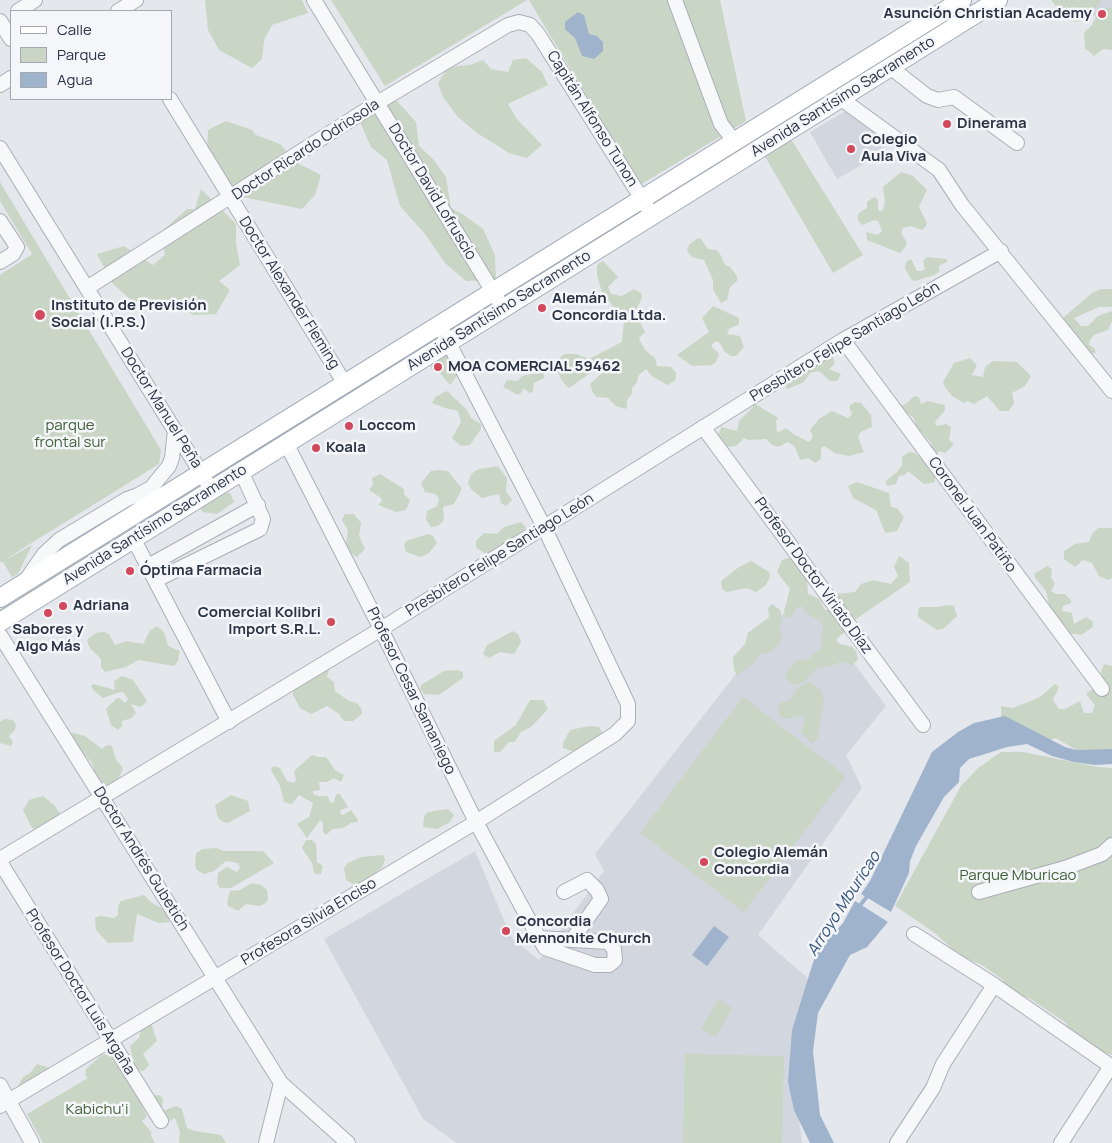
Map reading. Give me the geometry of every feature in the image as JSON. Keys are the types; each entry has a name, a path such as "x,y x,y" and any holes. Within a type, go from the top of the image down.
{"main road":[{"name":"Avenida Santísimo Sacramento","path":"0,622 998,0"},
{"name":"Avenida Santísimo Sacramento","path":"2,593 23,584 440,326 880,52 950,3"},
{"path":"880,52 890,67"}],"street":[{"path":"19,10 34,0"},
{"path":"120,10 136,0"},
{"name":"Doctor David Lofruscio","path":"314,0 502,308"},
{"path":"675,0 721,124 735,142"},
{"path":"950,3 957,25"},
{"path":"4,20 10,36"},
{"name":"Doctor Ricardo Odriosola","path":"86,288 231,198 377,103 508,25 519,22 530,25"},
{"name":"Capitán Alfonso Tunon","path":"530,25 538,34 652,215"},
{"path":"890,67 927,96 938,100 954,97 1017,143"},
{"path":"840,98 939,170 962,205 1112,391"},
{"name":"Doctor Alexander Fleming","path":"171,100 345,384"},
{"name":"Doctor Manuel Peña","path":"0,148 211,489"},
{"path":"0,221 17,247 13,254 0,262"},
{"name":"Presbítero Felipe Santiago León","path":"0,860 381,629 843,340 1001,251"},
{"path":"440,326 544,528"},
{"name":"Coronel Juan Patiño","path":"843,340 1102,689"},
{"name":"Profesor Doctor Viriato Díaz","path":"703,428 923,725"},
{"path":"23,584 44,554 60,540 127,499 151,488 169,466 172,458 175,430"},
{"name":"Profesor Cesar Samaniego","path":"286,442 476,822 539,938 545,948 595,965 609,965 615,960 614,949 608,942 539,938"},
{"path":"156,580 260,529 263,519 241,471"},
{"path":"138,495 164,496"},
{"path":"148,566 258,505"},
{"name":"Profesora Silvia Enciso","path":"5,1104 110,1039 216,978 476,822 616,734 628,721 628,704 544,528"},
{"path":"134,538 229,722"},
{"name":"Doctor Andrés Gubetich","path":"0,634 281,1083 348,1143"},
{"path":"979,892 1065,868 1102,854 1112,846"},
{"name":"Profesor Doctor Luis Argaña","path":"0,860 161,1121"},
{"path":"564,892 587,880 597,890 601,899 572,940"},
{"path":"914,934 994,985 1111,1067 1061,1143"},
{"path":"897,1143 933,1088 943,1064 994,985"},
{"path":"266,1143 281,1083"},
{"path":"0,1085 5,1104 32,1143"}],"shaded area":[{"name":"Asunción Christian Academy","path":"1071,0 1112,0 1112,28"},
{"name":"Colegio Aula Viva","path":"851,108 889,141 877,156 837,179 810,132"},
{"name":"Colegio Alemán Concordia","path":"800,592 886,706 846,755 862,788 758,935 811,981 793,1070 802,1143 457,1143 423,1119 324,939 475,851 511,937 539,960 604,871 595,854"}],"green space":[{"path":"205,0 302,0 308,13 272,25 264,40 262,59 252,68 219,50 208,30"},
{"path":"331,0 527,0 385,86"},
{"path":"529,0 720,0 746,121 640,185"},
{"path":"1051,0 1102,0 1096,8 1078,22 1068,20"},
{"path":"1106,8 1112,8 1112,50 1103,49 1094,56 1085,48 1084,33 1092,25 1097,14"},
{"path":"526,58 542,72 548,85 508,104 517,119 542,145 527,158 509,153 477,133 458,117 443,97 438,83 448,67 470,65 483,60 491,69 508,72 513,60"},
{"path":"866,70 866,73 654,203 654,202"},
{"path":"397,101 416,122 419,146 433,159 446,177 451,208 483,229 495,255 496,280 466,281 445,263 425,234 400,206 387,160 371,147 360,122 378,102"},
{"path":"226,121 252,130 256,135 280,144 299,164 321,175 315,195 302,209 233,195 206,173 208,130"},
{"path":"791,139 863,255 833,273 764,155"},
{"path":"901,172 913,176 927,190 919,207 927,223 922,230 911,226 903,228 901,233 906,241 906,246 900,253 867,240 866,232 878,235 882,231 878,221 875,220 862,225 857,219 859,213 867,208 867,202 874,197 878,200 878,211 883,210 885,202 883,187"},
{"name":"parque frontal sur","path":"0,182 161,450 159,464 9,557 7,559 32,545 18,574 12,577 3,562 0,562 0,275 34,253 32,254 0,201"},
{"path":"201,189 236,224 236,244 240,265 219,281 230,290 216,314 193,315 183,308 157,309 132,301 113,284 97,254 124,246 153,265 165,255 160,233 187,209 195,209"},
{"path":"632,214 635,216 506,296 505,294"},
{"path":"698,238 701,239 708,249 716,250 725,265 730,267 737,276 737,281 730,287 727,300 721,303 713,290 713,280 704,260 692,257 687,251 689,245"},
{"path":"927,257 946,259 948,261 939,266 939,272 934,275 915,281 912,280 905,269 906,262 911,259 917,271 922,271 925,269 923,261"},
{"path":"603,261 618,277 608,287 611,294 622,296 634,289 641,293 642,298 635,312 645,332 639,338 640,341 645,350 655,358 657,366 671,367 676,373 675,381 667,385 652,376 646,369 638,376 625,409 616,406 608,398 597,397 593,393 590,384 603,372 599,367 569,388 562,381 556,368 559,362 557,360 565,354 576,354 589,359 622,342 624,320 602,292 597,275 597,265"},
{"path":"1101,289 1112,289 1112,307 1099,307 1074,318 1081,326 1088,326 1098,316 1112,311 1112,321 1108,330 1094,335 1090,340 1089,345 1094,348 1096,353 1090,354 1063,318 1092,293"},
{"path":"713,306 739,318 739,324 729,329 727,334 740,336 744,347 736,356 731,356 724,351 720,343 715,341 711,346 719,354 716,362 712,365 692,366 677,355 709,332 702,318"},
{"path":"425,344 427,346 212,478"},
{"path":"448,350 462,369 450,385 440,373 432,370 428,359"},
{"path":"832,354 835,364 829,369 841,374 837,381 830,381 819,371 810,373 804,382 788,389 783,385"},
{"path":"970,358 977,365 972,375 983,377 985,367 993,361 1017,362 1031,376 1025,386 1012,393 1014,404 1008,411 1000,411 987,396 974,404 968,401 964,403 952,396 945,387 943,382 954,363"},
{"path":"544,372 544,378 534,383 533,392 530,393 523,388 522,392 518,395 503,387 507,380 518,381 522,376"},
{"path":"447,391 467,410 471,418 481,424 481,429 470,445 461,446 452,438 461,422 458,411 432,403 435,397"},
{"path":"914,396 919,397 921,404 928,401 945,405 945,410 935,422 937,426 946,424 951,427 949,440 954,444 945,453 940,451 935,454 928,447 932,444 916,426 914,418 897,407 906,404"},
{"path":"855,402 861,403 871,415 872,427 861,432 858,437 864,452 849,456 835,453 824,446 821,448 821,459 815,463 808,458 800,460 795,447 788,442 778,447 772,445 766,439 749,440 744,438 737,445 731,447 724,446 718,437 721,427 737,431 739,421 753,407 754,403 778,418 776,421 777,433 786,428 809,442 813,437 810,430 819,419 832,411 848,418 852,414 849,406"},
{"path":"909,452 915,453 925,462 935,474 935,482 924,484 908,471 905,475 899,476 896,484 887,486 886,481 897,472 902,465 902,457"},
{"path":"498,466 507,478 506,491 512,500 506,506 501,503 499,494 482,498 471,489 468,483 471,474 479,469"},
{"path":"431,471 448,471 462,489 454,504 443,507 444,520 438,526 431,527 426,520 427,511 437,506 439,498 435,494 425,492 421,483"},
{"path":"380,474 404,489 404,494 410,500 406,510 396,512 378,505 382,501 381,498 369,490 373,484 372,478"},
{"path":"857,482 889,493 891,507 897,508 904,517 897,531 885,533 876,510 853,498 848,486"},
{"path":"230,493 234,502 217,514 203,512 197,505 218,494"},
{"path":"345,514 354,514 361,523 359,536 365,549 357,557 349,552 346,544 348,530 342,520"},
{"path":"521,522 526,527 520,536 494,552 484,553 476,547 476,541 484,533 497,534 504,527"},
{"path":"1098,528 1112,528 1112,578 1109,580 1099,576 1092,563 1083,560 1075,567 1064,559 1064,551 1075,544 1089,542 1092,534"},
{"path":"428,534 433,536 437,543 428,554 420,557 406,552 404,546 406,541"},
{"path":"116,536 110,544 0,613 0,609"},
{"path":"899,556 909,563 910,582 856,619 846,618 838,604 836,594 855,592 861,584 873,580 891,584 898,576 894,567"},
{"path":"793,559 807,578 808,594 819,599 825,610 831,609 844,628 844,633 837,638 836,643 852,647 856,651 858,659 853,665 840,662 829,667 818,667 803,683 794,685 786,678 786,672 797,660 808,659 821,648 823,626 820,620 807,614 802,606 797,608 791,618 785,616 784,611 790,589 777,572 782,560"},
{"path":"751,561 769,572 770,577 766,585 756,592 747,588 727,592 722,589 721,581 739,567"},
{"path":"1047,566 1052,569 1051,577 1055,584 1051,591 1056,594 1065,594 1071,600 1071,603 1063,606 1062,611 1072,613 1074,624 1086,617 1093,622 1093,627 1081,635 1070,633 1050,609 1046,591 1034,574"},
{"path":"772,604 780,610 782,618 779,631 782,636 779,645 771,652 760,654 755,662 737,675 734,670 733,657 745,644 748,633 769,617 768,608"},
{"path":"954,606 957,616 943,629 937,630 918,617 920,607"},
{"path":"157,626 164,632 168,646 180,651 178,661 174,666 138,660 126,667 105,672 101,667 101,659 87,642 96,633 104,632 109,634 115,645 126,641 143,644 150,631"},
{"path":"513,631 518,634 521,642 514,654 500,652 489,658 483,654 487,645"},
{"path":"1104,664 1112,666 1112,751 1078,751 1056,738 1050,740 1001,718 1001,706 1012,708 1026,703 1040,697 1055,684 1059,687 1053,700 1059,709 1065,709 1080,701 1084,713 1092,713 1095,705 1086,694 1103,681 1101,672"},
{"path":"330,667 327,677 334,682 335,691 349,701 357,703 361,708 362,714 353,721 344,721 339,714 327,706 311,714 300,708 293,695 293,689"},
{"path":"458,670 463,672 463,678 439,695 424,694 420,689 421,685 444,671"},
{"path":"122,676 133,680 147,701 141,707 131,704 136,713 132,718 122,721 122,726 118,730 111,725 106,709 117,698 120,698 125,703 128,699 123,692 103,698 91,686 93,684 115,690 114,681"},
{"path":"810,681 821,691 824,698 817,739 812,744 801,732 805,720 803,715 787,719 781,717 778,712 780,703 789,701 797,689"},
{"path":"743,697 846,776 744,912 640,833"},
{"path":"530,700 543,700 548,709 531,727 521,732 515,742 509,742 500,752 494,752 494,741 516,725"},
{"path":"4,719 13,720 16,725 15,730 9,736 13,742 11,746 0,743 0,722"},
{"path":"589,726 599,727 603,734 577,753 563,748 563,743 570,730"},
{"path":"74,733 85,736 102,749 107,745 112,746 116,760 123,768 118,780 106,786 96,778 92,763 67,734"},
{"name":"Parque Mburicao","path":"1001,752 1023,752 1112,768 1112,1055 1086,1047 1069,1032 1066,1023 1029,998 1014,994 1005,987 1003,980 982,965 960,956 935,933 895,906 961,786 978,768"},
{"path":"312,755 326,757 335,770 344,775 341,782 334,778 327,782 319,782 320,790 313,791 313,794 327,796 331,803 334,802 336,794 340,794 348,807 341,810 340,814 343,815 351,810 358,820 343,828 333,829 326,835 323,832 323,823 320,820 307,838 297,824 309,817 313,803 299,795 292,804 284,802 280,786 271,770 273,766 280,768 287,781 294,783 296,780 294,771"},
{"path":"231,795 248,801 250,811 228,823 223,822 218,818 215,805"},
{"path":"43,796 54,805 62,816 52,834 32,828 23,810 29,800"},
{"path":"448,809 454,815 450,822 437,829 423,827 424,816 428,812"},
{"path":"306,840 312,840 316,844 317,862 323,866 321,874 314,872 312,863 302,848"},
{"path":"216,848 224,851 263,851 274,863 231,888 220,888 217,884 218,873 227,867 237,872 240,868 238,863 226,861 214,871 204,874 197,870 195,865 196,853 203,849"},
{"path":"383,855 385,860 382,867 371,877 356,886 346,880 344,868 348,863 361,857"},
{"path":"252,883 261,885 267,890 268,900 264,904 259,906 246,904 238,911 228,906 227,902 230,891 240,890"},
{"path":"144,895 152,903 168,912 169,922 159,923 137,914 133,942 108,943 96,930 95,918 100,916 114,918 118,915 118,906 121,901"},
{"path":"718,999 732,1008 716,1037 701,1029"},
{"name":"Kabichu'i","path":"151,1023 157,1041 143,1054 149,1065 143,1071 135,1069 150,1096 159,1095 163,1099 162,1108 158,1112 144,1104 142,1106 147,1116 142,1121 151,1132 155,1143 43,1143 27,1114 88,1078 85,1075 86,1069 102,1055 113,1053 133,1062 130,1046 139,1038 141,1030"},
{"path":"685,1054 784,1056 782,1143 683,1143"},
{"path":"37,1064 56,1072 55,1079 45,1087 17,1088 23,1077 30,1073"},
{"path":"176,1106 182,1109 187,1128 221,1135 226,1143 179,1143 180,1132 175,1118 170,1121 163,1111"}],"water":[{"path":"578,12 584,15 589,34 597,36 603,42 603,51 594,59 582,56 575,38 565,29 565,22"},
{"path":"1005,716 1065,747 1076,750 1112,749 1112,764 1095,765 1074,762 1052,756 1027,744 1007,747 969,759 960,768 959,782 944,797 916,846 910,861 909,873 891,912 861,894 870,881 932,752 958,732 974,723"},
{"path":"855,901 888,922 867,947 850,955 818,1013 813,1051 820,1115 834,1143 810,1143 794,1110 788,1082 792,1030 816,953 843,923"},
{"path":"714,926 729,937 707,966 692,955"}],"waterway":[{"name":"Arroyo Mburicao","path":"858,908 869,894"}],"place":[{"name":"Asunción Christian Academy","path":"1102,14"},
{"name":"Dinerama","path":"947,124"},
{"name":"Colegio Aula Viva","path":"851,149"},
{"name":"Alemán Concordia Ltda.","path":"542,308"},
{"name":"Instituto de Previsión Social (I.P.S.)","path":"40,315"},
{"name":"MOA COMERCIAL 59462","path":"438,367"},
{"name":"Loccom","path":"349,426"},
{"name":"Koala","path":"316,448"},
{"name":"Óptima Farmacia","path":"130,571"},
{"name":"Adriana","path":"63,606"},
{"name":"Sabores y Algo Más","path":"48,613"},
{"name":"Comercial Kolibri Import S.R.L.","path":"331,622"},
{"name":"Colegio Alemán Concordia","path":"704,862"},
{"name":"Concordia Mennonite Church","path":"506,931"}]}
